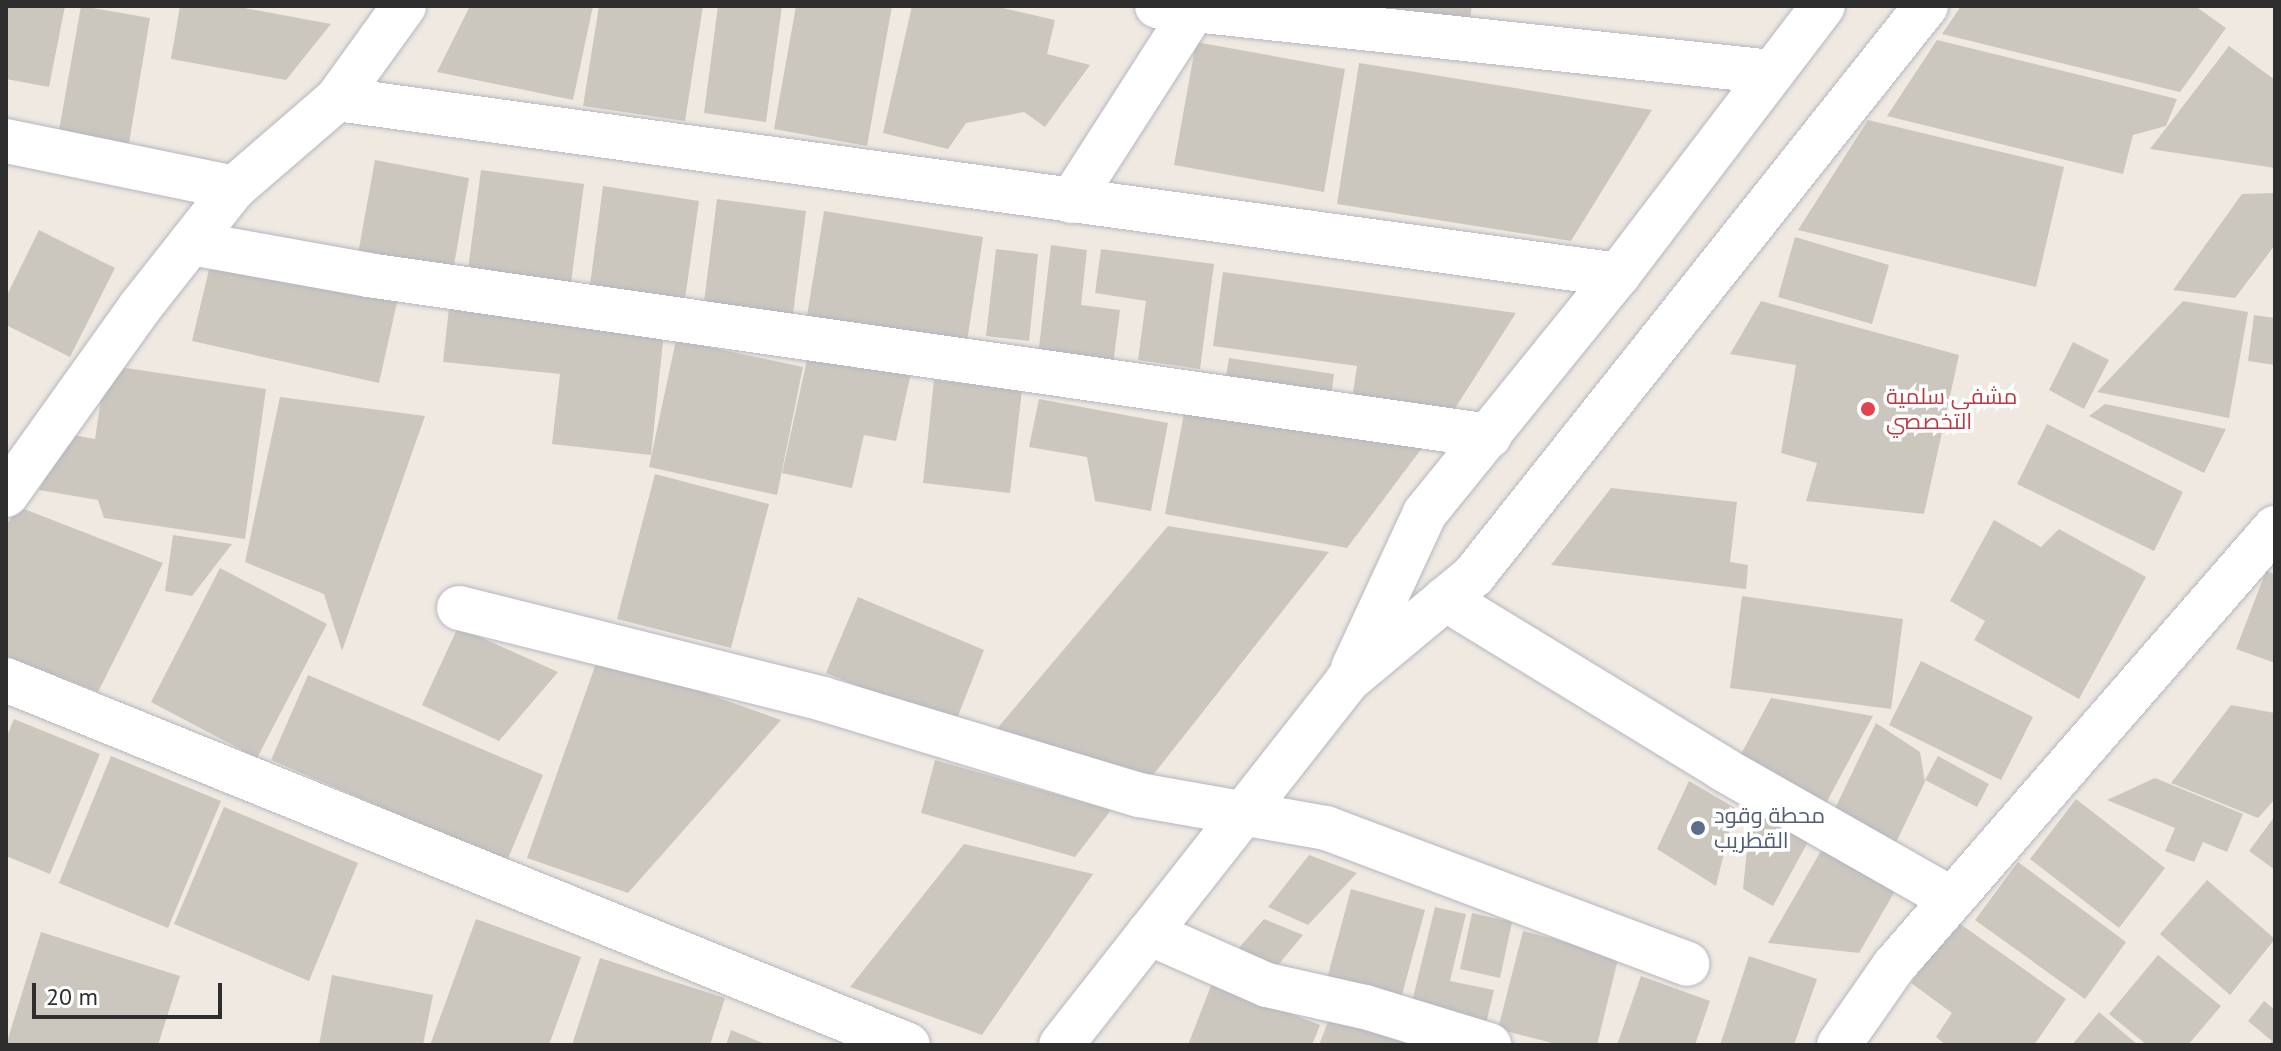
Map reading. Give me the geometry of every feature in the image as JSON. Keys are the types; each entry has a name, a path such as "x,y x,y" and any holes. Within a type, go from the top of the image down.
{"street":[{"path":"6,495 234,188 337,99 404,6"},
{"path":"1347,681 1425,513 1618,275 1823,6"},
{"path":"1061,1045 1347,681 1474,575 1926,6"},
{"path":"1071,201 1182,8 1772,72"},
{"path":"337,99 1618,275"},
{"path":"6,141 234,188"},
{"path":"191,243 383,277 1489,436"},
{"path":"1839,1045 1894,966 2275,528"},
{"path":"1445,599 1723,769 1952,899"},
{"path":"459,608 823,699 1139,795 1326,828 1687,964"},
{"path":"6,680 908,1045"},
{"path":"1149,933 1267,985 1365,1007 1489,1045"}],"building":[{"path":"6,6 65,6 49,87 6,79"},
{"path":"81,6 150,18 128,149 58,136"},
{"path":"180,6 233,6 331,24 286,80 171,59"},
{"path":"470,6 593,6 573,100 437,72"},
{"path":"599,6 703,6 685,121 583,106"},
{"path":"718,6 782,6 766,122 704,113"},
{"path":"796,6 892,6 867,146 774,129"},
{"path":"912,6 994,6 1055,20 1047,54 1090,65 1045,127 1024,112 966,123 948,149 883,133"},
{"path":"1373,6 1472,6 1469,25"},
{"path":"1961,6 2195,6 2226,28 2180,92 1942,34"},
{"path":"1937,40 2177,99 2166,126 2133,135 2123,174 1887,116"},
{"path":"1196,42 1345,69 1324,192 1174,165"},
{"path":"2229,46 2275,80 2275,168 2150,149"},
{"path":"1359,63 1652,110 1571,241 1337,204"},
{"path":"1868,120 2064,167 2036,287 1798,230"},
{"path":"375,160 469,178 453,271 358,254"},
{"path":"481,170 584,184 571,283 468,270"},
{"path":"603,186 699,201 684,306 589,293"},
{"path":"2275,193 2275,245 2235,298 2173,290 2242,194"},
{"path":"717,199 806,211 793,314 704,302"},
{"path":"824,211 983,237 966,348 806,322"},
{"path":"39,230 115,268 70,357 6,325 6,297"},
{"path":"1795,237 1889,265 1872,324 1778,297"},
{"path":"1051,245 1087,250 1081,305 1120,310 1113,365 1038,356"},
{"path":"996,249 1038,254 1029,341 986,336"},
{"path":"1101,249 1214,264 1200,369 1138,360 1146,301 1095,293"},
{"path":"212,257 398,298 379,383 192,341"},
{"path":"1223,272 1516,313 1452,413 1352,399 1357,366 1213,346"},
{"name":"مشفى سلمية التخصصي","path":"1761,301 1959,355 1924,514 1806,501 1817,463 1781,453 1796,365 1730,354"},
{"path":"2183,301 2248,312 2229,418 2097,392"},
{"path":"449,308 664,332 651,455 552,444 560,374 443,362"},
{"path":"2254,315 2275,318 2275,365 2248,361"},
{"path":"676,340 803,367 777,495 649,467"},
{"path":"2073,342 2109,360 2084,409 2049,390"},
{"path":"810,346 912,368 896,441 864,435 852,488 782,473"},
{"path":"1229,358 1334,374 1331,397 1225,382"},
{"path":"106,365 266,389 245,539 104,518 98,500 39,490 68,434 95,439"},
{"path":"934,380 1022,390 1010,493 923,483"},
{"path":"280,397 425,416 342,651 324,594 245,562"},
{"path":"1039,399 1168,423 1151,511 1095,501 1087,457 1029,447"},
{"path":"1186,403 1422,448 1347,548 1165,514"},
{"path":"2105,404 2226,429 2204,473 2089,416"},
{"path":"2047,424 2183,492 2154,551 2017,484"},
{"path":"655,474 769,504 731,648 617,619"},
{"path":"1611,488 1737,502 1730,562 1748,565 1746,589 1551,565"},
{"path":"19,507 163,563 98,692 6,656 6,525"},
{"path":"1994,520 2041,547 2059,529 2146,577 2079,699 1974,640 1985,621 1950,601"},
{"path":"1168,526 1329,552 1153,775 995,731"},
{"path":"173,535 232,544 192,596 165,591"},
{"path":"220,568 327,624 257,758 151,702"},
{"path":"2266,571 2275,574 2275,663 2236,649"},
{"path":"1742,596 1903,619 1891,709 1730,688"},
{"path":"858,597 984,650 954,726 826,673"},
{"path":"458,627 558,672 499,741 422,705"},
{"path":"599,655 781,720 628,893 527,858"},
{"path":"1921,661 2033,717 2001,780 1889,725"},
{"path":"308,675 543,775 507,861 271,760"},
{"path":"1771,698 1873,716 1819,816 1733,769"},
{"path":"2231,705 2275,713 2275,799 2258,818 2171,783"},
{"path":"14,719 100,754 50,874 6,856 6,738"},
{"path":"1876,723 1920,752 1925,782 1891,853 1828,823"},
{"path":"111,756 221,801 168,928 59,883"},
{"path":"1938,756 1989,784 1977,807 1925,780"},
{"path":"935,760 1111,810 1075,857 921,813"},
{"path":"2155,778 2243,814 2227,852 2203,842 2194,862 2165,851 2175,828 2107,800"},
{"name":"محطة وقود القطريب","path":"1689,781 1735,808 1716,886 1657,849"},
{"path":"2076,799 2165,868 2119,928 2030,859"},
{"path":"224,807 358,863 309,981 174,924"},
{"path":"1751,809 1809,840 1773,906 1743,889"},
{"path":"2275,816 2275,870 2249,851"},
{"path":"964,844 1093,874 982,1035 850,987"},
{"path":"1822,849 1895,891 1859,953 1768,943"},
{"path":"1309,855 1357,873 1308,925 1268,907"},
{"path":"2018,862 2126,942 2085,999 1975,920"},
{"path":"2207,880 2275,939 2230,995 2160,934"},
{"path":"1351,889 1425,910 1399,1006 1325,986"},
{"path":"1435,907 1466,914 1450,981 1494,990 1485,1028 1410,1010"},
{"path":"1472,913 1512,922 1500,978 1460,969"},
{"path":"476,919 581,957 549,1045 430,1045"},
{"path":"1264,919 1303,935 1269,976 1238,949"},
{"path":"1956,921 2066,999 2034,1045 1946,1045 1936,1037 1952,1013 1911,983"},
{"path":"1523,931 1619,955 1597,1045 1560,1045 1498,1029"},
{"path":"41,932 180,976 158,1045 6,1045"},
{"path":"2158,955 2221,1006 2188,1045 2147,1045 2109,1014"},
{"path":"1749,956 1817,979 1794,1045 1720,1045"},
{"path":"600,958 725,998 710,1045 572,1045"},
{"path":"332,975 433,995 423,1045 319,1045"},
{"path":"1641,976 1710,1001 1695,1045 1617,1045"},
{"path":"1212,983 1320,1025 1312,1045 1188,1045"},
{"path":"2264,1001 2275,1010 2275,1045 2268,1045 2272,1041 2248,1021"},
{"path":"1334,1006 1435,1045 1319,1045"},
{"path":"2099,1012 2138,1045 2072,1045"},
{"path":"731,1030 768,1045 726,1045"}],"place":[{"name":"مشفى سلمية التخصصي","path":"1868,409"},
{"name":"محطة وقود القطريب","path":"1698,828"}]}
